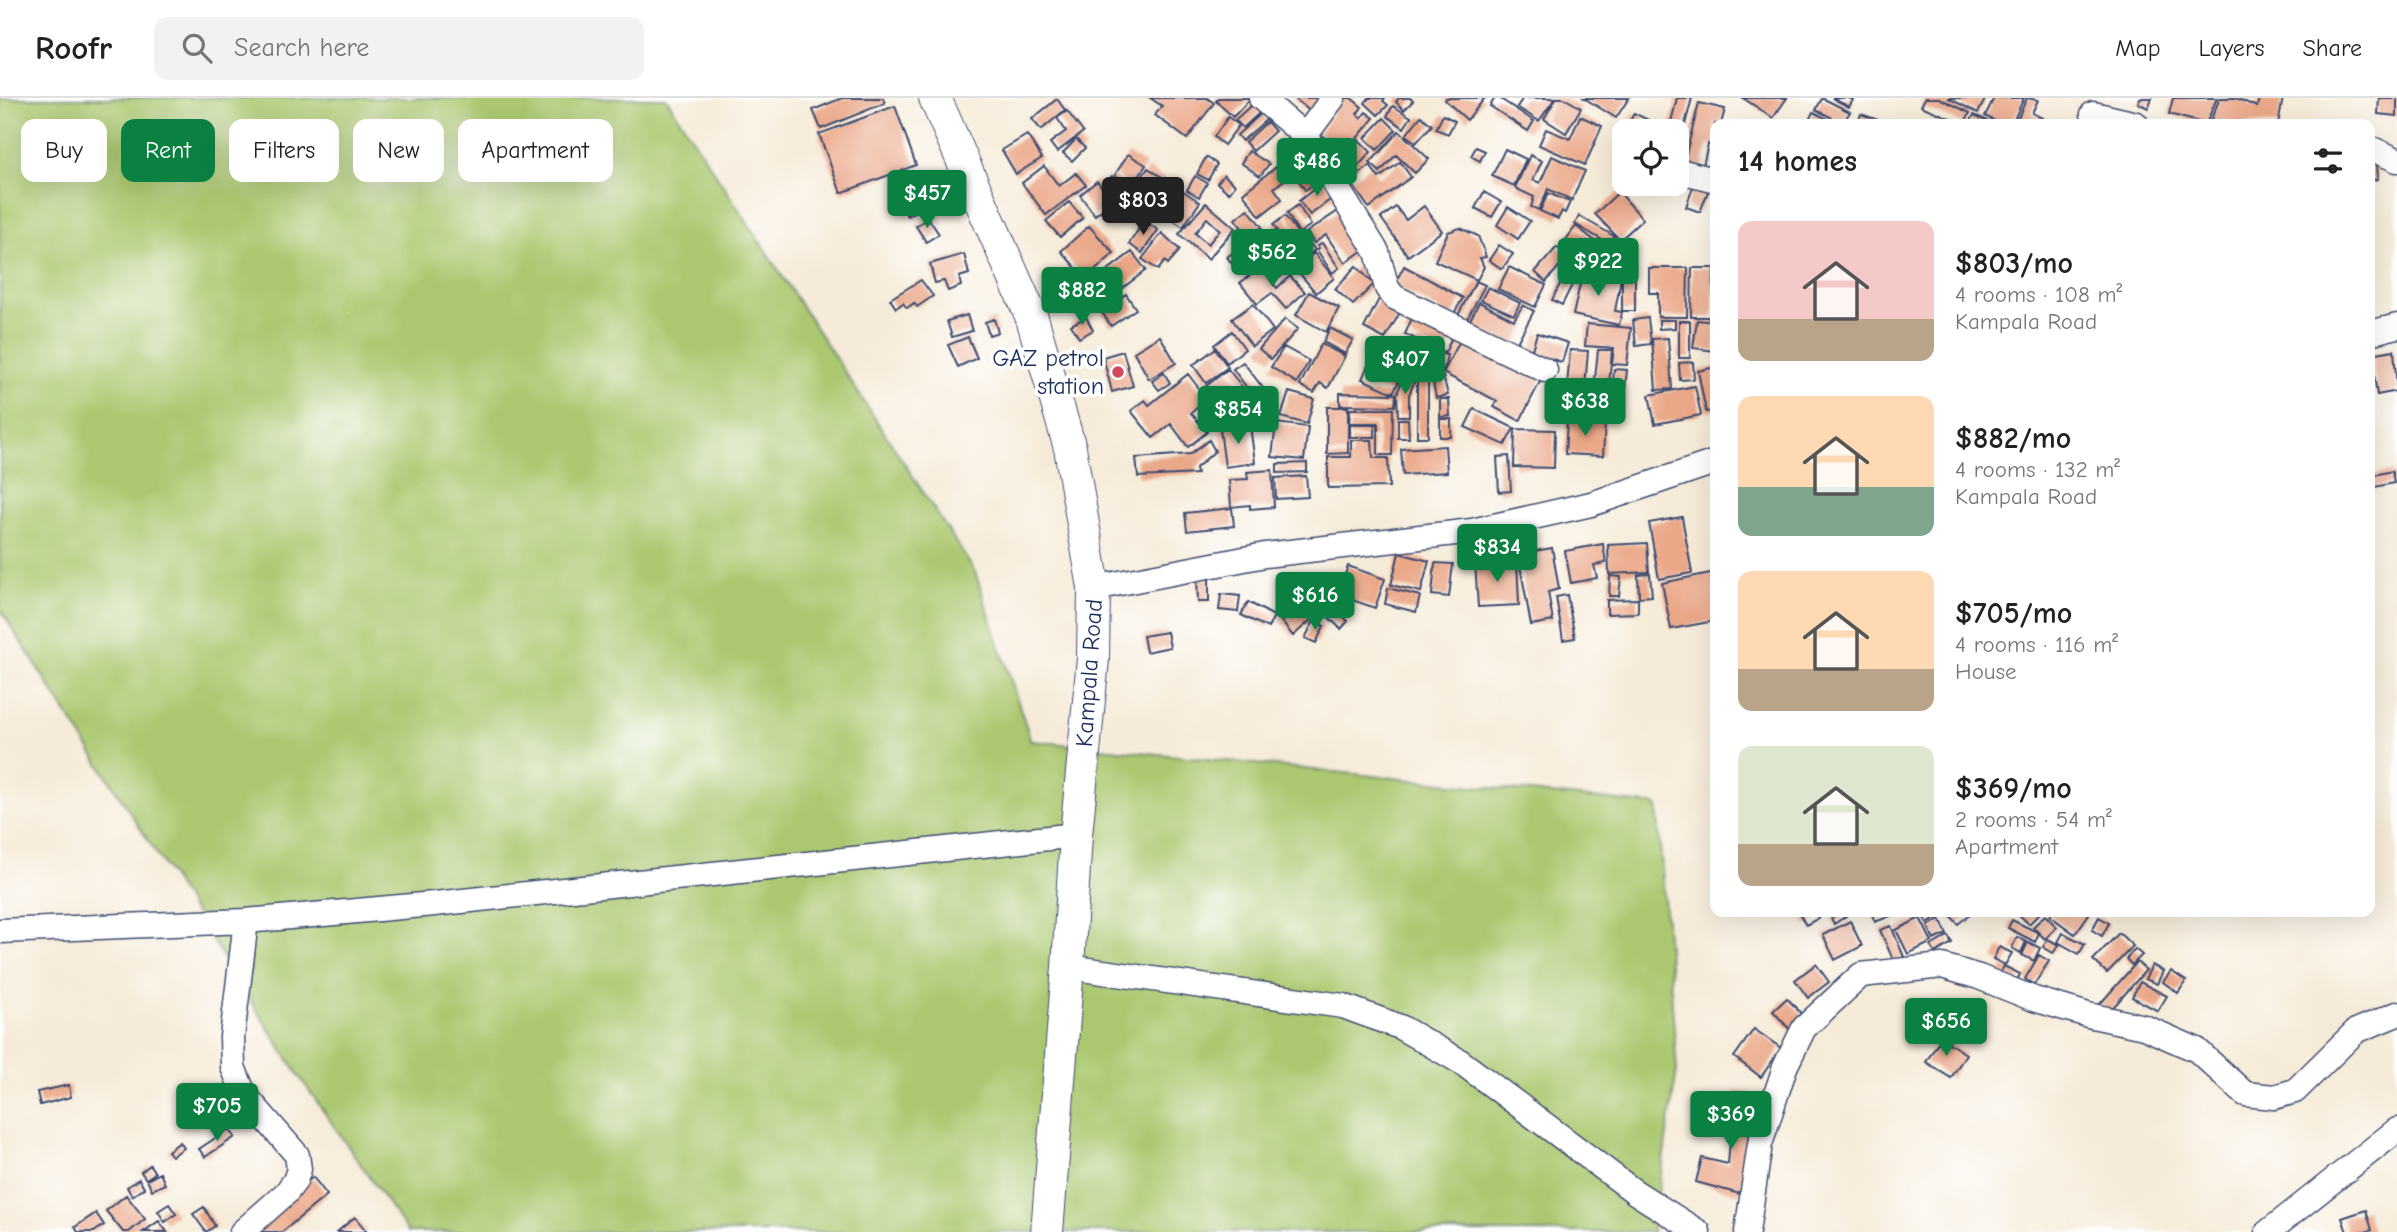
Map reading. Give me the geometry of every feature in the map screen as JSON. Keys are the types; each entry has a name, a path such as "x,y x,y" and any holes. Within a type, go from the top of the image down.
{"main road":[{"name":"Kampala Road","path":"935,98 1032,318 1070,448 1094,588 1093,659 1076,835 1069,967 1047,1232"}],"street":[{"path":"1261,98 1305,136 1377,253 1387,288 1394,296 1545,370"},
{"path":"1305,136 1332,98"},
{"path":"2095,112 2119,119"},
{"path":"2375,150 2396,159"},
{"path":"1689,173 1710,179"},
{"path":"2375,332 2397,326"},
{"path":"1094,588 1265,555 1472,531 1591,503 1710,464"},
{"path":"0,932 246,921 448,903 1076,835"},
{"path":"242,1232 286,1194 296,1181 299,1169 297,1155 244,1094 233,1067 232,1037 246,921"},
{"path":"1746,1232 1760,1144 1785,1067 1804,1028 1861,975 1942,966 1979,976 2034,999 2088,1015 2144,1027 2197,1050 2245,1094 2274,1097 2295,1091 2356,1031 2397,1014"},
{"path":"1069,967 1343,1006 1400,1027 1461,1062 1635,1192 1698,1232"},
{"path":"2269,1232 2397,1130"}],"green space":[{"path":"0,98 666,98 975,572 1031,741 1657,805 1677,1070 1652,1232 408,1232 301,1079 0,609"}],"building":[{"path":"842,98 883,98 885,103 821,129 813,110"},
{"path":"1150,98 1207,98 1214,103 1187,139 1155,115 1162,106"},
{"path":"1218,98 1251,98 1233,117 1216,101"},
{"path":"1259,98 1269,104 1243,128 1235,120"},
{"path":"1294,98 1323,98 1311,112"},
{"path":"1343,98 1351,98 1362,107 1357,114 1361,118 1366,112 1374,118 1344,154 1319,133"},
{"path":"1369,98 1385,98 1383,101 1388,105 1378,115 1365,103"},
{"path":"1399,98 1410,98 1413,101 1404,110 1396,102"},
{"path":"1485,98 1467,120 1445,100"},
{"path":"1495,98 1534,121 1528,131 1490,106"},
{"path":"1523,98 1555,98 1539,121 1517,107"},
{"path":"1556,98 1564,98 1581,108 1566,133 1544,119"},
{"path":"1584,98 1629,98 1616,118"},
{"path":"1677,98 1692,98 1686,119 1672,119"},
{"path":"1743,98 1787,98 1773,118"},
{"path":"1822,98 1850,112 1846,119 1835,119 1816,110"},
{"path":"1832,98 1849,98 1853,100 1849,107"},
{"path":"1925,98 1939,98 1970,113 1967,119 1952,119 1921,106"},
{"path":"1948,98 1981,98 1985,100 1978,113"},
{"path":"1994,98 2024,98 2014,119 1991,119 1985,116"},
{"path":"2027,98 2038,100 2032,113 2044,119 2017,119"},
{"path":"2140,98 2152,98 2148,108 2138,103"},
{"path":"2173,98 2217,98 2208,119 2188,119 2169,114"},
{"path":"2220,98 2236,98 2257,107 2259,98 2283,98 2279,119 2211,119"},
{"path":"2379,98 2397,98 2397,116 2378,114"},
{"path":"1057,99 1065,110 1041,130 1032,119"},
{"path":"1699,103 1725,109 1722,119 1710,119 1710,144 1701,174 1689,171 1689,142"},
{"path":"895,106 916,165 841,193 819,134"},
{"path":"1393,106 1411,117 1404,128 1387,116"},
{"path":"1067,111 1083,132 1057,152 1050,143 1066,131 1057,118"},
{"path":"1813,112 1828,119 1810,119"},
{"path":"1262,113 1267,119 1242,141 1237,135"},
{"path":"1634,113 1646,119 1631,119"},
{"path":"1861,114 1875,119 1859,119"},
{"path":"1443,115 1455,121 1448,134 1436,129"},
{"path":"1421,116 1432,125 1416,143 1406,135"},
{"path":"1580,116 1602,126 1585,165 1539,145 1546,129 1570,139"},
{"path":"1228,117 1239,125 1224,145 1214,137"},
{"path":"1384,118 1396,130 1377,150 1365,138"},
{"path":"1267,122 1275,131 1253,151 1245,142"},
{"path":"1399,131 1429,159 1415,173 1396,155 1380,172 1370,163"},
{"path":"1292,134 1301,141 1284,161 1275,154"},
{"path":"1027,135 1042,158 1016,174 1002,150"},
{"path":"1076,139 1085,148 1072,161 1063,153"},
{"path":"1359,140 1371,152 1349,176 1336,164"},
{"path":"1476,147 1485,151 1480,161 1471,156"},
{"path":"1505,149 1526,159 1514,186 1492,176"},
{"path":"1249,151 1269,164 1260,176 1241,163"},
{"path":"1128,154 1146,165 1132,186 1115,175"},
{"path":"1530,155 1542,161 1533,180 1540,183 1552,156 1585,171 1572,200 1548,189 1539,210 1531,207 1534,197 1515,188"},
{"path":"1312,156 1326,177 1305,190 1292,170"},
{"path":"1206,157 1217,164 1208,180 1197,174"},
{"path":"1400,162 1411,177 1369,208 1350,181 1370,166 1379,178"},
{"path":"2375,163 2378,179 2375,179"},
{"path":"1044,166 1059,186 1076,173 1086,185 1046,215 1022,183"},
{"path":"1276,167 1285,179 1274,188 1282,199 1260,216 1243,193"},
{"path":"1148,168 1200,202 1183,227 1131,193"},
{"path":"1224,175 1235,185 1229,193 1217,183"},
{"path":"1112,176 1129,188 1122,199 1104,188"},
{"path":"1195,176 1207,183 1199,197 1187,190"},
{"path":"1097,181 1113,201 1095,215 1080,195"},
{"path":"1324,181 1335,196 1310,215 1299,201"},
{"path":"1694,184 1709,189 1700,212 1686,207"},
{"path":"913,189 922,208 907,216 898,197"},
{"path":"1484,192 1501,202 1492,217 1475,208"},
{"path":"1548,193 1570,202 1565,213 1562,211 1558,219 1540,211"},
{"path":"1615,196 1623,196 1643,219 1620,240 1595,214"},
{"path":"1069,202 1083,218 1060,237 1046,221"},
{"path":"1206,203 1235,228 1208,259 1179,234","holes":["1207,218 1220,230 1208,244 1195,233"]},
{"path":"1298,205 1311,225 1299,233 1287,213"},
{"path":"1424,206 1442,231 1408,256 1381,218 1396,207 1406,220"},
{"path":"1344,207 1370,245 1345,263 1326,235 1314,243 1307,232"},
{"path":"1508,207 1530,221 1518,239 1497,225"},
{"path":"1248,209 1262,227 1249,237 1235,219"},
{"path":"1285,216 1299,235 1244,274 1242,271 1239,273 1227,257 1244,245 1248,251 1277,230 1273,225"},
{"path":"1579,216 1614,236 1609,244 1575,224"},
{"path":"928,218 939,234 926,242 916,226"},
{"path":"1144,221 1158,230 1142,253 1129,244"},
{"path":"1089,226 1114,253 1086,279 1061,251"},
{"path":"1576,226 1595,241 1581,260 1562,245"},
{"path":"1460,228 1478,236 1486,257 1480,258 1484,267 1477,280 1435,261 1448,232"},
{"path":"1162,233 1180,250 1168,264 1165,261 1158,270 1142,259"},
{"path":"1303,234 1315,250 1276,280 1264,264"},
{"path":"1322,243 1339,268 1332,273 1317,250 1317,246"},
{"path":"1499,245 1513,254 1502,269 1489,260"},
{"path":"1557,247 1568,256 1546,282 1535,272"},
{"path":"1132,252 1146,270 1094,310 1080,291"},
{"path":"1314,253 1334,278 1316,293 1295,268"},
{"path":"964,254 969,274 959,277 961,286 948,291 944,281 935,283 930,264"},
{"path":"1622,264 1635,264 1635,311 1622,311"},
{"path":"1356,266 1374,284 1353,305 1335,289"},
{"path":"1404,266 1463,298 1452,317 1394,285"},
{"path":"1261,267 1277,288 1290,276 1305,292 1286,309 1272,293 1257,304 1240,283"},
{"path":"1509,267 1546,285 1535,307 1498,289"},
{"path":"1649,268 1688,268 1687,317 1658,317 1658,293 1649,293"},
{"path":"1692,268 1710,268 1710,317 1691,317"},
{"path":"1583,271 1621,279 1615,311 1622,312 1619,325 1573,315"},
{"path":"1566,272 1576,277 1562,305 1552,300"},
{"path":"921,280 933,296 917,307 914,303 907,308 903,303 896,308 890,299"},
{"path":"1476,281 1485,285 1467,319 1458,315"},
{"path":"1488,287 1520,303 1514,315 1481,300"},
{"path":"1309,292 1339,308 1326,332 1296,315"},
{"path":"1126,294 1136,309 1111,326 1101,311"},
{"path":"1381,295 1403,307 1385,339 1364,328"},
{"path":"1479,302 1514,320 1523,305 1534,311 1514,348 1468,324"},
{"path":"1253,304 1273,330 1252,346 1232,319"},
{"path":"1415,311 1455,330 1445,353 1405,334"},
{"path":"967,315 972,331 952,337 947,321"},
{"path":"1086,317 1093,330 1079,338 1071,325"},
{"path":"1648,318 1651,344 1636,346 1633,320"},
{"path":"994,319 998,332 989,335 985,322"},
{"path":"1285,319 1298,329 1271,359 1259,349"},
{"path":"1659,320 1675,320 1675,328 1659,329"},
{"path":"1697,320 1710,321 1710,350 1693,348"},
{"path":"1679,321 1690,321 1690,358 1679,358"},
{"path":"1587,324 1631,328 1627,365 1612,364 1614,348 1585,346"},
{"path":"1330,328 1353,340 1345,354 1323,342"},
{"path":"1232,331 1245,349 1227,363 1214,345"},
{"path":"1537,333 1568,343 1562,362 1531,353"},
{"path":"1160,336 1176,363 1149,379 1134,352"},
{"path":"968,337 977,358 958,367 948,345"},
{"path":"1462,337 1542,378 1520,421 1494,407 1497,401 1443,373"},
{"path":"1668,338 1672,389 1656,390 1652,339"},
{"path":"1419,342 1429,347 1414,377 1404,372"},
{"path":"1321,344 1345,356 1328,388 1320,383 1314,393 1300,385"},
{"path":"1377,345 1409,360 1393,393 1362,379"},
{"path":"1284,347 1309,361 1297,383 1271,367"},
{"path":"1215,349 1228,367 1206,383 1193,365"},
{"path":"1570,350 1588,351 1583,412 1565,411"},
{"path":"1598,350 1612,350 1606,419 1591,417"},
{"path":"2394,350 2397,391 2377,395 2375,353"},
{"name":"GAZ petrol station","path":"1123,351 1133,386 1112,392 1103,357"},
{"path":"1436,353 1447,355 1444,370 1433,368"},
{"path":"1243,362 1263,388 1253,396 1233,369"},
{"path":"1693,362 1694,379 1680,380 1679,363"},
{"path":"1710,368 1710,412 1706,412 1698,371"},
{"path":"1228,369 1257,406 1234,425 1205,387"},
{"path":"1614,369 1627,370 1623,407 1611,406"},
{"path":"1164,373 1170,383 1159,390 1152,381"},
{"path":"1428,373 1428,437 1417,437 1417,374"},
{"path":"1188,374 1207,399 1191,413 1207,432 1188,447 1171,424 1153,438 1131,411 1145,400 1149,405"},
{"path":"1404,375 1415,380 1409,395 1409,416 1398,416 1397,394"},
{"path":"1443,376 1448,395 1436,398 1432,377"},
{"path":"1695,386 1701,415 1655,424 1649,395"},
{"path":"1289,392 1314,399 1307,424 1281,417"},
{"path":"1340,393 1396,394 1395,406 1340,405"},
{"path":"1440,399 1449,399 1450,416 1440,417"},
{"path":"1327,407 1348,407 1348,453 1327,454"},
{"path":"1350,409 1393,409 1392,455 1378,455 1378,423 1349,423"},
{"path":"1474,409 1514,428 1505,445 1465,427"},
{"path":"1398,419 1408,419 1409,438 1398,438"},
{"path":"1440,419 1451,419 1451,437 1440,437"},
{"path":"1567,421 1605,423 1603,456 1565,454"},
{"path":"1276,423 1308,427 1304,460 1272,457"},
{"path":"1250,425 1255,463 1225,467 1220,429"},
{"path":"1350,425 1375,425 1375,437 1350,437"},
{"path":"1515,429 1555,430 1554,468 1514,467"},
{"path":"1209,440 1215,451 1196,468 1197,474 1138,477 1136,458 1190,454"},
{"path":"1351,440 1372,440 1373,458 1388,458 1389,487 1328,488 1328,457 1351,457"},
{"path":"1445,446 1447,472 1403,475 1401,449"},
{"path":"1509,456 1511,491 1499,492 1497,457"},
{"path":"1307,463 1307,472 1277,473 1277,464"},
{"path":"1272,470 1274,507 1231,507 1229,480 1248,479 1247,472"},
{"path":"2392,471 2394,483 2375,487 2375,475"},
{"path":"1306,476 1308,497 1276,499 1275,478"},
{"path":"1232,508 1234,526 1187,531 1185,513"},
{"path":"1682,517 1692,573 1659,579 1649,523"},
{"path":"1647,543 1649,572 1609,574 1608,545"},
{"path":"1603,544 1606,563 1594,565 1597,578 1571,583 1565,551"},
{"path":"1552,548 1559,589 1548,592 1553,621 1531,625 1518,554"},
{"path":"1399,553 1429,561 1421,592 1391,585"},
{"path":"1517,560 1519,605 1478,607 1475,563"},
{"path":"1435,563 1453,564 1449,597 1432,595"},
{"path":"1348,566 1385,579 1375,608 1338,595"},
{"path":"1710,573 1710,622 1671,629 1662,583"},
{"path":"1650,574 1652,596 1639,597 1638,575"},
{"path":"1610,576 1621,577 1619,596 1609,596"},
{"path":"1197,578 1209,578 1209,602 1198,602"},
{"path":"1309,581 1328,600 1316,611 1298,592"},
{"path":"1388,588 1420,596 1416,612 1385,604"},
{"path":"1221,594 1240,596 1238,612 1219,610"},
{"path":"1567,595 1575,638 1563,640 1556,597"},
{"path":"1638,599 1638,613 1607,614 1607,600"},
{"path":"1248,602 1274,616 1268,628 1241,615"},
{"path":"1299,604 1312,619 1293,636 1280,620"},
{"path":"1330,605 1348,621 1341,629 1323,612"},
{"path":"1314,621 1324,626 1316,643 1305,638"},
{"path":"1167,632 1170,647 1146,652 1143,636"},
{"path":"1801,917 1819,918 1806,925"},
{"path":"1833,917 1844,917 1834,924"},
{"path":"1873,917 1888,917 1875,922"},
{"path":"1924,917 1938,917 1927,923"},
{"path":"1952,917 1967,917 1958,924"},
{"path":"2021,917 2036,917 2029,924"},
{"path":"2043,917 2047,917 2057,927 2045,939 2033,927"},
{"path":"2051,917 2087,917 2075,934"},
{"path":"2099,917 2109,923 2102,936 2092,930"},
{"path":"1920,918 1932,942 1908,954 1896,930"},
{"path":"1940,919 1947,934 1934,940 1928,926"},
{"path":"2012,920 2039,933 2035,942 2008,928"},
{"path":"1850,921 1862,946 1835,960 1823,935"},
{"path":"1891,926 1904,957 1894,962 1880,930"},
{"path":"2063,933 2085,944 2079,954 2058,942"},
{"path":"2119,933 2133,946 2107,973 2093,960"},
{"path":"1948,936 1952,943 1935,953 1931,946"},
{"path":"2017,937 2026,942 2021,953 2012,948"},
{"path":"2048,939 2059,945 2053,953 2043,947"},
{"path":"2028,942 2040,948 2034,961 2022,955"},
{"path":"1999,947 2012,953 2005,965 1993,959"},
{"path":"2135,949 2142,955 2132,965 2126,959"},
{"path":"2039,955 2049,961 2034,985 2025,979"},
{"path":"2137,962 2146,970 2109,1012 2100,1004"},
{"path":"1816,964 1829,982 1808,998 1795,980"},
{"path":"2152,965 2163,971 2157,984 2145,979"},
{"path":"2004,966 2020,974 2017,981 2000,973"},
{"path":"2171,971 2186,981 2178,993 2163,982"},
{"path":"2140,982 2167,996 2158,1011 2132,997"},
{"path":"1787,998 1805,1018 1791,1031 1773,1011"},
{"path":"1754,1029 1781,1048 1761,1077 1734,1057"},
{"path":"1941,1038 1966,1054 1951,1078 1926,1062"},
{"path":"69,1085 71,1097 40,1105 37,1092"},
{"path":"1734,1092 1752,1093 1746,1169 1740,1194 1696,1182 1702,1158 1728,1164"},
{"path":"229,1129 235,1137 205,1157 199,1149"},
{"path":"180,1142 184,1148 172,1156 168,1151"},
{"path":"150,1165 155,1173 146,1179 141,1172"},
{"path":"160,1173 165,1184 152,1190 147,1180"},
{"path":"313,1177 327,1195 282,1232 245,1232"},
{"path":"139,1179 144,1188 132,1196 127,1187"},
{"path":"126,1195 145,1219 129,1232 123,1232 106,1211"},
{"path":"169,1204 176,1214 165,1222 158,1211"},
{"path":"204,1207 215,1226 206,1232 193,1214"},
{"path":"2366,1210 2372,1230 2347,1232 2342,1218"},
{"path":"96,1213 104,1225 94,1232 78,1232 75,1227"},
{"path":"355,1217 367,1232 337,1232"},
{"path":"159,1221 167,1232 143,1232"}],"place":[{"name":"GAZ petrol station","path":"1118,372"}]}
